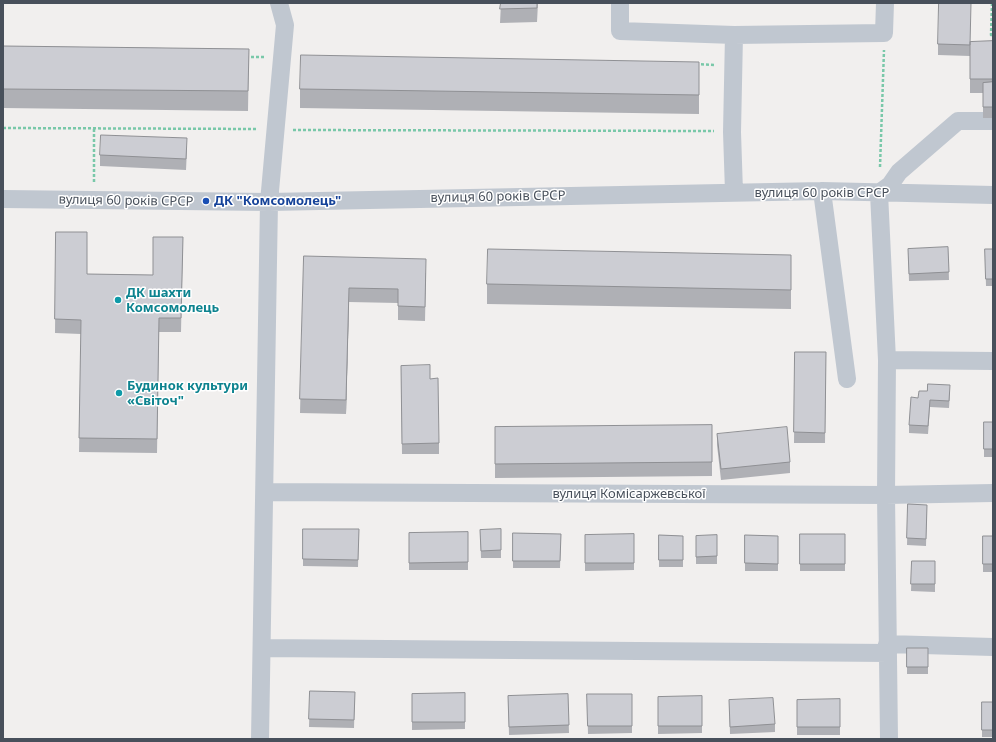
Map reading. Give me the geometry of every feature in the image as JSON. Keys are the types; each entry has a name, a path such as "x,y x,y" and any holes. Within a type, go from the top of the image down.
{"street":[{"path":"260,739 269,202 285,25 279,3"},
{"path":"620,3 620,31 734,34 884,33 885,3"},
{"path":"734,34 732,132 734,192"},
{"path":"889,739 886,495 887,360 880,192 890,185 899,172 958,121 993,121"},
{"path":"822,191 847,379"},
{"name":"вулиця 60 років СРСР","path":"3,199 269,202 822,191 993,195"},
{"path":"887,360 993,361"},
{"name":"вулиця Комісаржевської","path":"265,492 886,495 993,493"},
{"path":"262,648 888,649 993,647"}],"path":[{"path":"992,3 991,35 993,35"},
{"path":"880,192 884,33"},
{"path":"242,57 282,58"},
{"path":"694,64 734,65"},
{"path":"3,128 732,132"},
{"path":"94,129 94,200"}],"building":[{"path":"501,3 537,3 537,8 500,9"},
{"path":"939,3 971,3 970,45 938,44"},
{"path":"993,41 993,79 970,79 970,42"},
{"path":"3,46 249,49 248,91 3,89"},
{"path":"301,55 699,62 699,95 300,89"},
{"path":"993,82 993,107 983,107 983,83"},
{"path":"101,135 187,138 186,159 100,155"},
{"name":"Будинок культури «Світоч\"","path":"56,232 87,232 87,274 153,275 153,237 183,237 181,318 159,318 157,439 79,438 81,320 55,319"},
{"path":"948,247 949,272 909,274 908,249"},
{"path":"488,249 791,255 791,290 487,284"},
{"path":"985,249 993,249 993,279 986,279"},
{"path":"304,256 426,259 425,307 398,306 398,289 349,288 346,400 300,399"},
{"path":"795,352 826,352 825,433 794,432"},
{"path":"430,365 430,379 438,378 439,443 402,444 401,366"},
{"path":"928,384 950,385 949,401 930,400 928,426 909,425 911,397 918,398 919,391 927,391"},
{"path":"984,422 993,422 993,449 984,449"},
{"path":"712,425 712,462 495,464 495,427"},
{"path":"787,427 790,462 721,469 717,434"},
{"path":"908,504 927,505 926,539 907,538"},
{"path":"303,529 359,529 358,560 303,559"},
{"path":"501,529 501,550 481,551 480,530"},
{"path":"468,532 468,562 409,563 409,533"},
{"path":"513,533 561,534 560,561 513,561"},
{"path":"634,534 634,563 585,563 585,535"},
{"path":"800,534 845,534 845,564 800,564"},
{"path":"659,535 683,536 683,560 659,560"},
{"path":"717,535 717,556 696,557 696,536"},
{"path":"745,535 778,536 778,564 745,563"},
{"path":"983,536 993,536 993,564 983,564"},
{"path":"912,561 935,561 935,584 911,584"},
{"path":"907,648 928,648 928,667 907,667"},
{"path":"310,691 355,692 354,720 309,719"},
{"path":"465,693 465,722 412,722 412,694"},
{"path":"568,694 569,725 509,727 508,696"},
{"path":"587,694 632,694 632,726 588,726"},
{"path":"702,696 702,726 658,726 658,697"},
{"path":"773,698 775,724 730,727 729,700"},
{"path":"840,699 840,727 797,727 797,700"},
{"path":"982,702 993,702 993,730 982,730"}],"place":[{"name":"ДК \"Комсомолець\"","path":"206,201"},
{"name":"ДК шахти Комсомолець","path":"118,300"},
{"name":"Будинок культури «Світоч\"","path":"119,393"}]}
